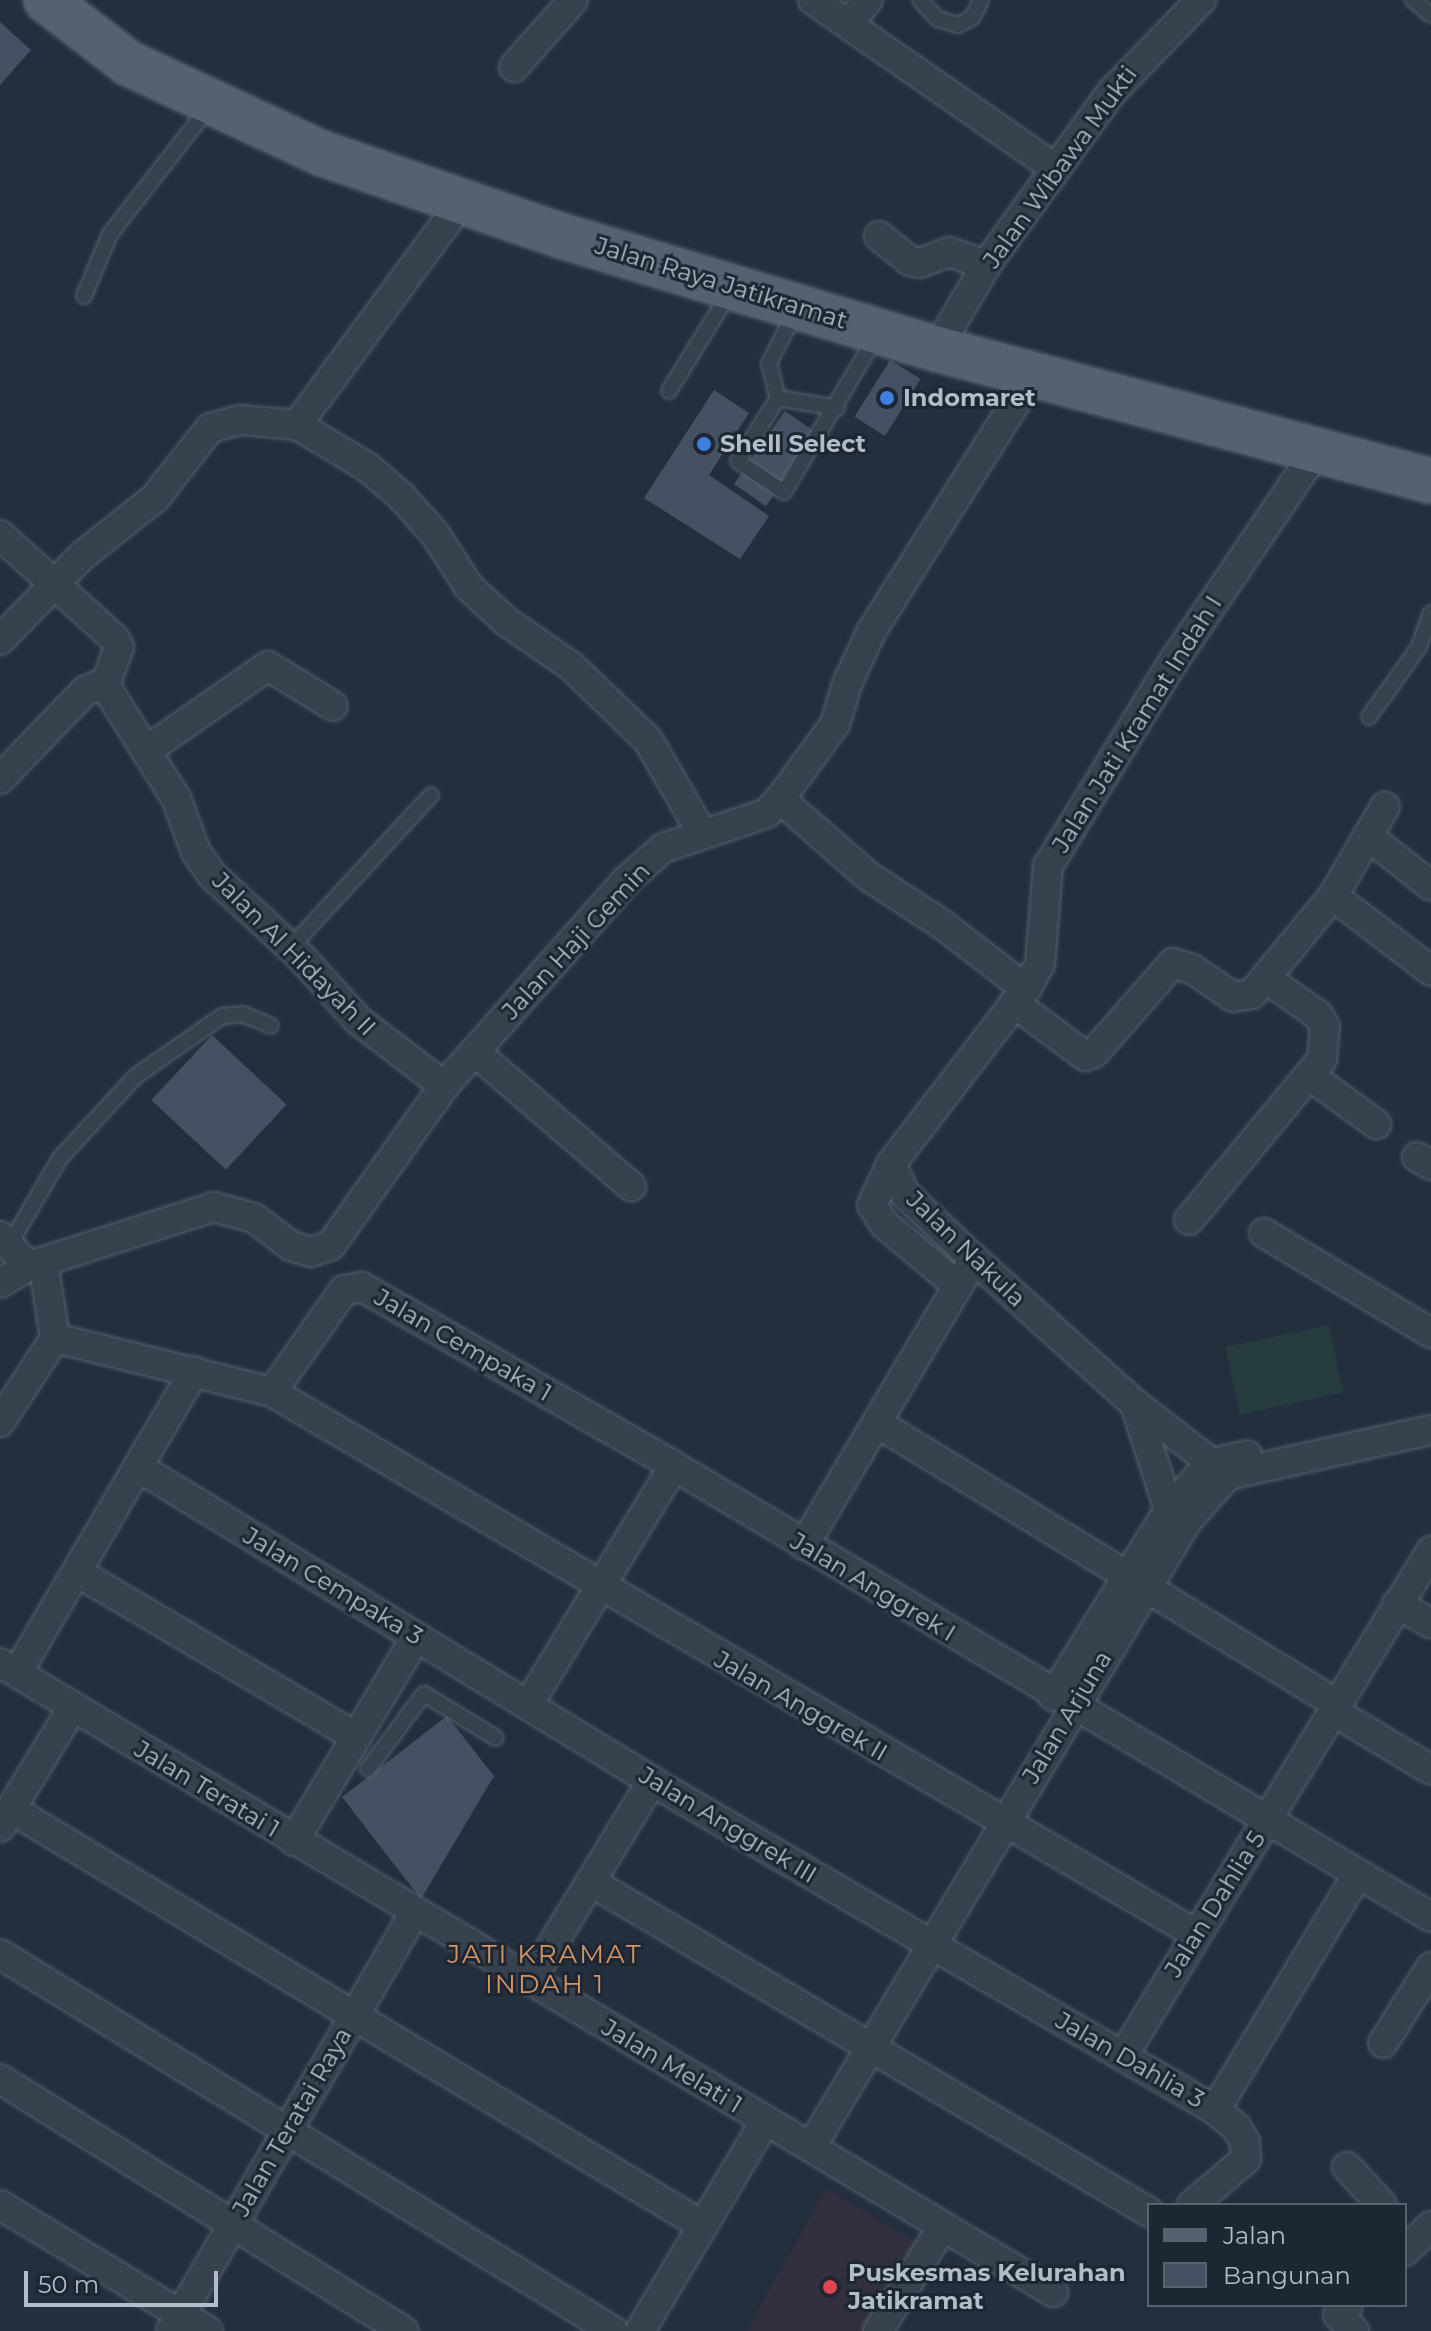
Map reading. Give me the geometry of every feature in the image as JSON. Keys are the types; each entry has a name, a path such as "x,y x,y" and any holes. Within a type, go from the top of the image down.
{"main road":[{"name":"Jalan Raya Jatikramat","path":"46,0 128,63 321,153 462,201 937,349 1315,453 1431,481"}],"street":[{"path":"514,67 573,0"},
{"path":"813,0 850,22 1056,169"},
{"path":"850,22 868,0"},
{"name":"Jalan Wibawa Mukti","path":"937,349 986,265 1126,74 1201,0"},
{"path":"297,425 462,201"},
{"path":"879,236 910,261 920,263 949,252 986,265"},
{"name":"Jalan Haji Gemin","path":"0,1283 36,1264 214,1207 254,1218 291,1246 311,1252 331,1245 444,1086 627,880 663,848 767,813 780,799 835,724 871,632 1032,376"},
{"path":"0,640 52,585 139,513 210,428 240,420 297,425 367,467 401,496 435,534 469,587 507,622 571,666 648,740 702,833"},
{"name":"Jalan Jati Kramat Indah I","path":"891,1164 1020,996 1040,964 1048,866 1175,659 1315,453"},
{"path":"0,535 115,639 118,656 106,682 85,691 0,779"},
{"path":"146,751 268,666 333,706"},
{"name":"Jalan Al Hidayah II","path":"106,682 121,717 176,798 196,852 212,875 290,948 359,1021 444,1086"},
{"path":"780,799 851,863 1020,996 1085,1056 1094,1053 1173,963 1192,969 1233,997 1252,994 1333,896 1385,806"},
{"path":"1368,836 1431,886"},
{"path":"1333,896 1431,971"},
{"path":"1189,1220 1322,1059 1325,1027 1318,1015 1267,979"},
{"path":"475,1052 631,1186"},
{"path":"1310,1076 1376,1124"},
{"name":"Jalan Nakula","path":"891,1164 905,1194 974,1259 1135,1404 1218,1469"},
{"name":"Jalan Nakula","path":"891,1164 872,1205 884,1224 957,1285"},
{"path":"1264,1233 1431,1333"},
{"path":"0,1422 55,1338 36,1264 5,1240"},
{"path":"804,1545 974,1259"},
{"name":"Jalan Cempaka 1","path":"272,1392 344,1290 362,1287 674,1466"},
{"path":"55,1338 272,1392"},
{"path":"9,1668 77,1572 194,1371"},
{"name":"Jalan Anggrek II","path":"272,1392 600,1588 1196,1934"},
{"path":"1135,1404 1178,1516"},
{"path":"1218,1469 1431,1415"},
{"path":"877,1423 1137,1582 1431,1770"},
{"path":"1218,1469 1431,1430"},
{"path":"528,1705 674,1466"},
{"name":"Jalan Anggrek I","path":"674,1466 1063,1702"},
{"name":"Jalan Cempaka 3","path":"138,1467 528,1705"},
{"name":"Jalan Arjuna","path":"811,2147 1002,1823 1063,1702 1178,1516 1218,1469"},
{"path":"1431,1551 1266,1821 1431,1917"},
{"path":"77,1572 363,1725"},
{"path":"1397,1604 1431,1624"},
{"path":"294,1841 416,1637"},
{"name":"Jalan Teratai 1","path":"9,1668 414,1914"},
{"name":"Jalan Dahlia 5","path":"1063,1702 1266,1821 1123,2056"},
{"name":"Jalan Anggrek III","path":"528,1705 930,1945"},
{"path":"73,1707 6,1818 356,2013 703,2226"},
{"path":"530,1981 652,1781"},
{"path":"1215,2110 1358,1874"},
{"path":"591,1882 1147,2211"},
{"name":"Jalan Teratai Raya","path":"176,2323 414,1914"},
{"name":"Jalan Melati 1","path":"414,1914 1053,2292"},
{"name":"Jalan Dahlia 3","path":"930,1945 1215,2110 1236,2127 1245,2142 1246,2159 1194,2203"},
{"path":"0,1954 289,2128 613,2331"},
{"path":"1383,2043 1431,1967"},
{"path":"0,2079 404,2331"},
{"path":"651,2327 703,2226 765,2121"},
{"path":"1347,2167 1380,2203"},
{"path":"0,2205 176,2323 208,2331"},
{"path":"1407,2217 1431,2225 1407,2249"},
{"path":"878,2331 943,2226"},
{"path":"1346,2307 1338,2315 1354,2331"}],"lane":[{"path":"920,0 948,25 972,18 981,0"},
{"path":"1413,0 1431,15"},
{"path":"84,296 110,234 211,104"},
{"path":"669,391 734,285"},
{"path":"799,307 769,363 778,398 738,461 784,492 837,408 880,331"},
{"path":"778,398 837,408"},
{"path":"1369,717 1419,647 1431,613"},
{"path":"290,948 431,795"},
{"path":"5,1240 60,1158 136,1076 222,1016 243,1014 271,1026"},
{"path":"368,1769 424,1694 496,1738"},
{"path":"363,1725 396,1729"}],"shaded area":[{"name":"Puskesmas Kelurahan Jatikramat","path":"827,2188 916,2243 864,2331 746,2331"}],"green space":[{"path":"1329,1325 1343,1392 1240,1415 1225,1347"}],"building":[{"path":"0,22 31,50 0,85"},
{"name":"Indomaret","path":"890,360 921,379 885,436 854,417"},
{"name":"Shell Select","path":"714,390 749,413 709,475 769,516 740,559 644,498"},
{"path":"785,411 817,433 766,506 734,484"},
{"path":"212,1035 287,1105 226,1170 151,1100"},
{"path":"447,1716 494,1776 421,1899 342,1797"}],"place":[{"name":"Indomaret","path":"887,398"},
{"name":"Shell Select","path":"704,444"},
{"name":"Puskesmas Kelurahan Jatikramat","path":"830,2287"}],"district":[{"name":"JATI KRAMAT INDAH 1","path":"545,1970"}]}
